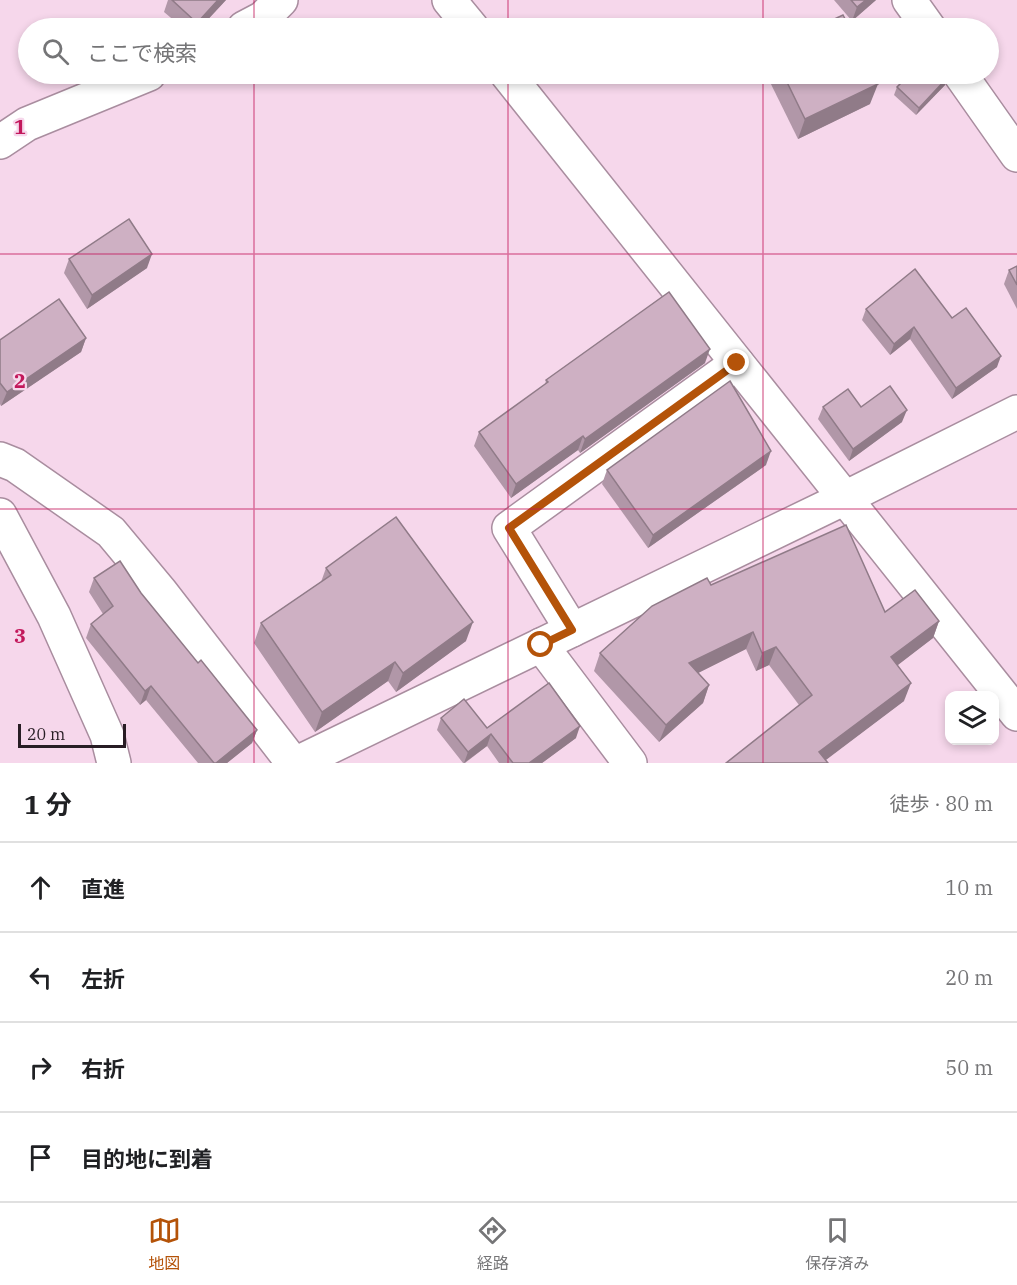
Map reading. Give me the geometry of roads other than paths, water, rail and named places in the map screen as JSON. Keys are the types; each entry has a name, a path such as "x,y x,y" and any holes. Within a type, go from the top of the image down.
{"street":[{"path":"263,18 281,0"},
{"path":"449,0 464,18"},
{"path":"909,0 921,18"},
{"path":"0,142 27,124 125,84"},
{"path":"515,84 1017,714"},
{"path":"967,84 1017,155"},
{"path":"572,630 509,528 737,363"},
{"path":"297,763 844,498 1017,411"},
{"path":"0,459 15,465 111,532 161,592 293,763"},
{"path":"0,515 54,616 107,735 114,763"},
{"path":"541,645 630,763"}]}
